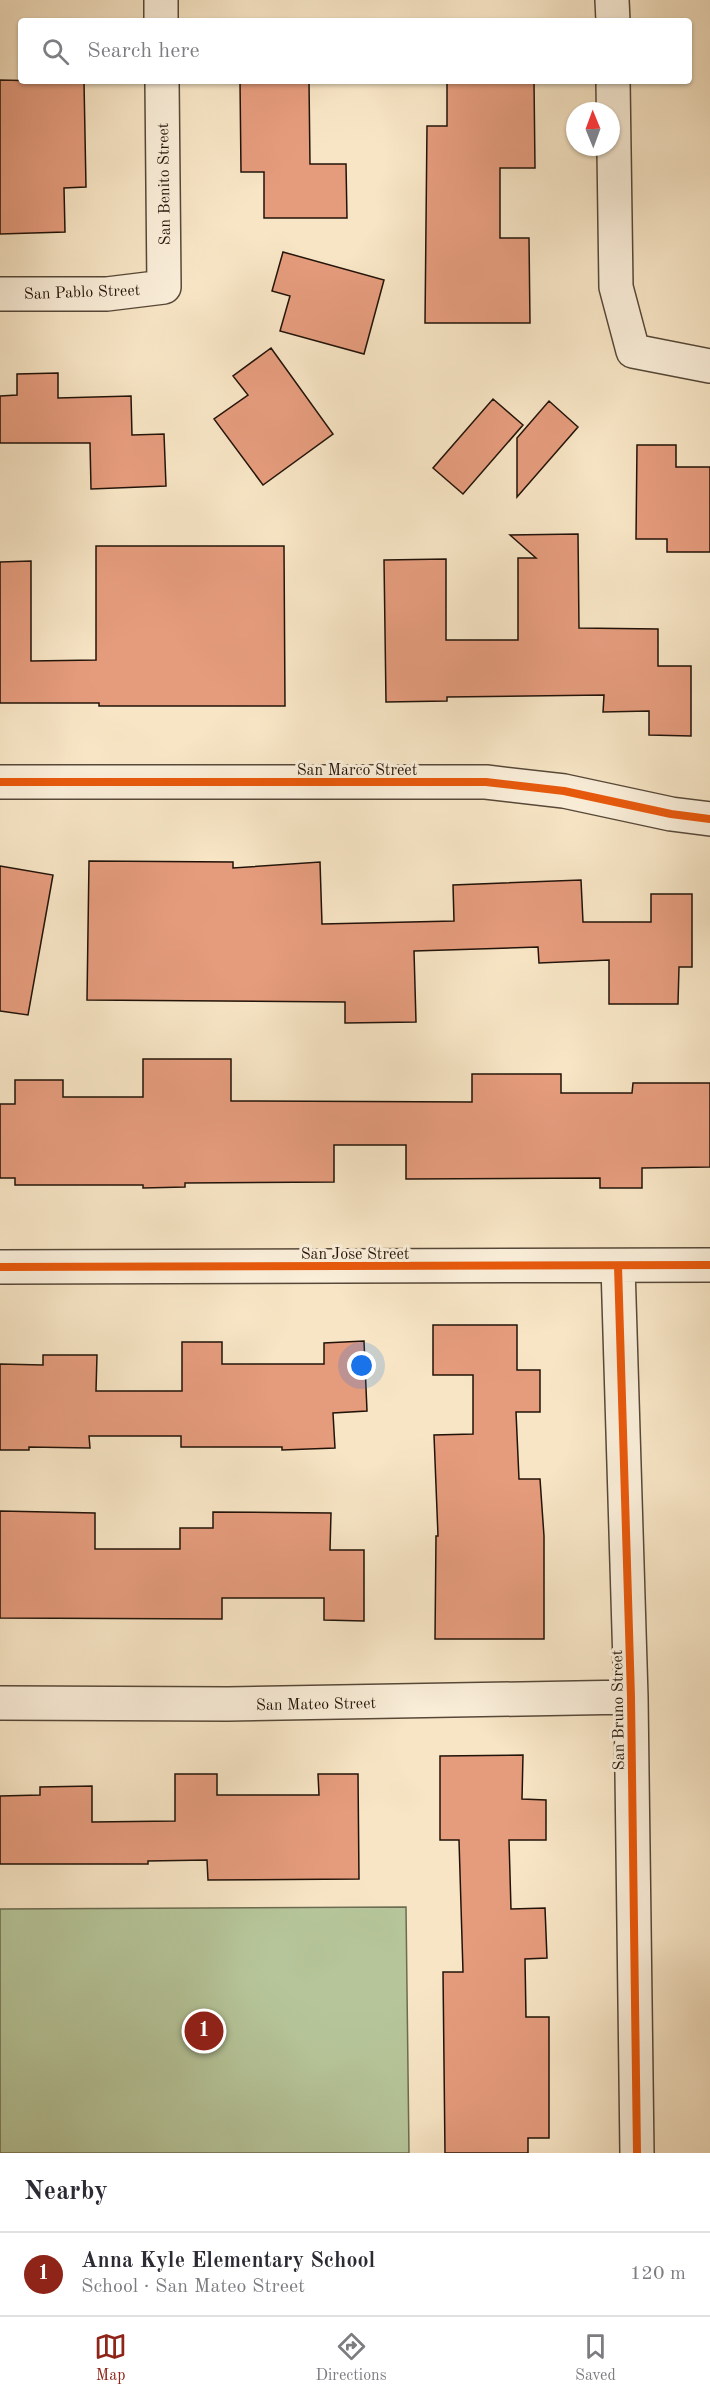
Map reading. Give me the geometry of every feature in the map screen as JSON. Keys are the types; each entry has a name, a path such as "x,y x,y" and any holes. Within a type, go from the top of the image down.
{"street":[{"path":"161,0 161,18"},
{"path":"612,0 612,18"},
{"name":"San Benito Street","path":"162,84 164,287"},
{"path":"613,84 616,287 633,351 710,366"},
{"name":"San Pablo Street","path":"0,294 107,294 164,287"},
{"name":"San Marco Street","path":"0,782 486,782 564,791 671,814 710,819"},
{"name":"San Jose Street","path":"0,1267 710,1265"},
{"name":"San Bruno Street","path":"618,1266 631,1697 637,2153"},
{"name":"San Mateo Street","path":"0,1703 228,1704 631,1697"}],"green space":[{"path":"406,1907 409,2153 0,2153 0,1909"}],"building":[{"path":"0,80 18,80 18,84 84,84 86,187 64,188 65,232 0,234"},
{"path":"240,84 309,84 310,164 346,164 347,218 264,218 264,172 241,172"},
{"path":"447,84 534,84 535,168 500,168 500,238 529,238 530,323 425,323 427,126 447,126"},
{"path":"283,252 384,280 364,354 280,331 290,296 272,291"},
{"path":"271,348 333,434 263,485 214,419 248,395 233,376"},
{"path":"58,373 58,398 131,396 132,435 164,434 166,486 91,489 90,443 0,443 0,396 17,395 17,374"},
{"path":"493,399 523,425 463,494 433,468"},
{"path":"549,401 578,427 517,497 517,438"},
{"path":"637,445 676,445 676,467 710,467 710,552 667,552 667,539 636,539"},
{"path":"578,534 579,628 658,629 658,666 691,666 691,736 649,735 649,711 603,712 604,695 447,697 447,701 386,702 384,560 446,559 446,640 518,640 518,558 536,558 510,535"},
{"path":"96,546 284,546 285,706 99,706 99,703 0,703 0,562 31,561 31,661 96,660"},
{"path":"89,861 233,862 233,868 320,862 322,924 454,921 453,885 581,880 583,922 651,922 651,894 692,894 692,967 679,967 678,1004 609,1004 609,960 539,963 538,947 414,951 416,1022 345,1023 345,1002 87,1000"},
{"path":"0,866 53,875 28,1015 0,1011"},
{"path":"143,1059 231,1059 231,1101 472,1102 472,1074 561,1074 561,1093 632,1093 633,1083 710,1083 710,1167 642,1168 642,1188 600,1188 600,1178 406,1179 406,1145 334,1145 334,1182 185,1183 185,1187 143,1188 143,1185 15,1185 15,1178 0,1178 0,1104 15,1104 15,1080 63,1080 63,1097 143,1097"},
{"path":"433,1325 517,1325 517,1370 540,1370 540,1412 516,1412 519,1479 540,1479 544,1536 544,1639 435,1639 436,1536 438,1536 434,1435 473,1434 473,1375 433,1375"},
{"path":"364,1341 367,1411 333,1413 335,1448 282,1450 282,1447 181,1447 181,1436 89,1436 90,1448 29,1447 29,1450 0,1450 0,1364 43,1365 43,1355 97,1355 96,1391 182,1391 182,1342 222,1342 222,1364 324,1364 324,1343"},
{"path":"0,1511 95,1513 95,1549 180,1549 180,1528 213,1528 213,1512 331,1513 330,1550 364,1550 364,1621 324,1620 324,1598 222,1598 222,1619 0,1618"},
{"path":"523,1755 522,1799 546,1800 546,1840 509,1840 511,1909 545,1908 547,1958 525,1959 526,2017 549,2017 549,2138 528,2138 528,2153 445,2153 443,1972 463,1972 459,1840 440,1840 440,1756"},
{"path":"175,1774 217,1774 217,1795 319,1795 318,1774 358,1774 359,1879 208,1880 207,1860 148,1861 148,1864 0,1864 0,1796 40,1795 40,1787 92,1786 92,1822 175,1821"}],"cycle path":[{"path":"0,782 486,782 564,791 671,814 710,819"},
{"path":"0,1267 710,1265"},
{"path":"618,1266 631,1697 637,2153"}],"place":[{"name":"Anna Kyle Elementary School","path":"204,2031"}]}
